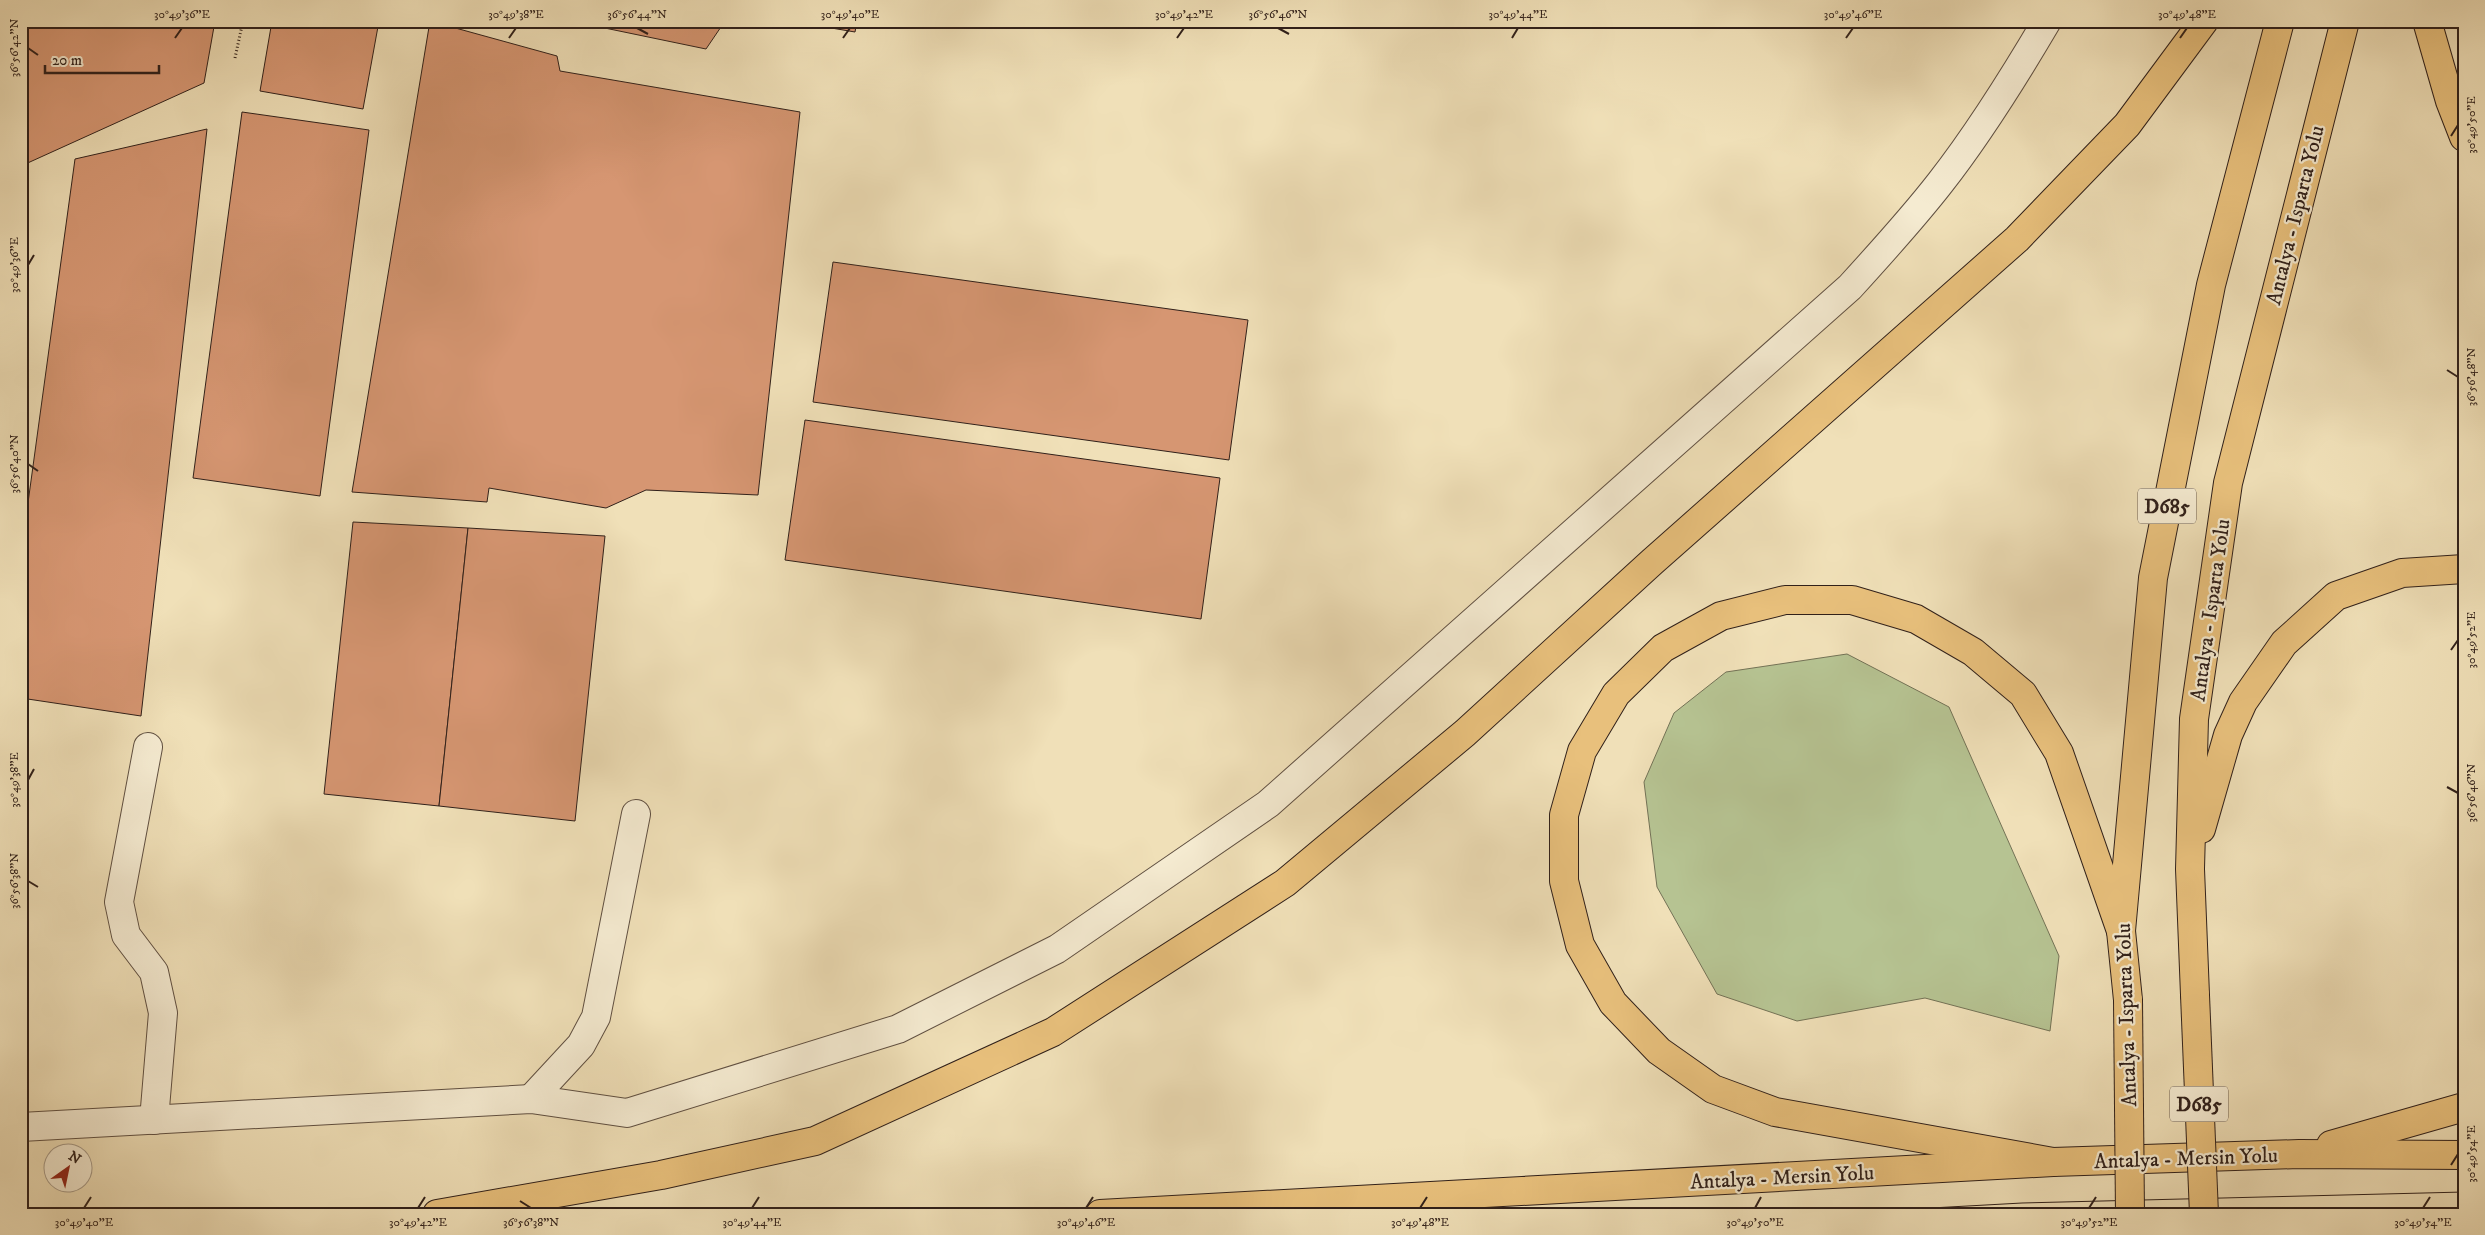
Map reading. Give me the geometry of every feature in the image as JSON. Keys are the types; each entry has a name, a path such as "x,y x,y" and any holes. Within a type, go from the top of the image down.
{"highway":[{"path":"437,1214 660,1175 815,1141 1053,1032 1285,883 1465,733 1660,556 2017,239 2127,125 2204,21"},
{"name":"Antalya - Isparta Yolu","path":"2130,1214 2128,1000 2121,931 2153,578 2211,285 2280,21"},
{"name":"Antalya - Isparta Yolu","path":"2204,1214 2190,870 2194,719 2228,483 2345,21"},
{"path":"2427,21 2450,101 2464,136"},
{"path":"2190,870 2228,735 2243,702 2284,643 2336,596 2402,573 2464,569"},
{"path":"2053,1162 1775,1112 1713,1088 1659,1051 1613,1003 1580,946 1564,881 1564,815 1582,751 1616,694 1664,648 1721,616 1785,600 1852,600 1916,619 1973,652 2023,694 2059,753 2121,931"},
{"path":"2299,1154 2464,1107"},
{"name":"Antalya - Mersin Yolu","path":"1100,1214 2053,1162 2299,1154 2464,1155"}],"street":[{"path":"21,1127 531,1098 627,1113 898,1030 1057,949 1268,804 1850,286 1896,236 1940,183 1988,116 2047,21"},
{"path":"148,747 119,902 126,935 154,972 163,1013 154,1120"},
{"path":"531,1098 581,1045 596,1016 636,814"}],"path":[{"path":"235,58 242,21"}],"green space":[{"path":"1847,654 1949,707 2059,956 2050,1031 1925,998 1797,1021 1717,994 1657,887 1644,782 1674,713 1726,672"}],"building":[{"path":"21,21 215,21 204,83 21,166"},
{"path":"272,21 379,21 363,109 260,91"},
{"path":"430,21 557,56 560,71 800,112 758,495 646,490 606,508 489,488 487,502 352,492"},
{"path":"571,21 725,21 706,49"},
{"path":"790,21 857,21 855,32"},
{"path":"242,112 369,130 320,496 193,478"},
{"path":"207,129 141,716 21,698 21,554 75,159"},
{"path":"833,262 1248,320 1229,460 813,402"},
{"path":"805,420 1220,478 1201,619 785,560"},
{"path":"353,522 468,528 439,806 324,794"},
{"path":"468,528 605,536 575,821 439,806"}],"tram line":[{"path":"1822,1214 2022,1203 2464,1192"}]}
